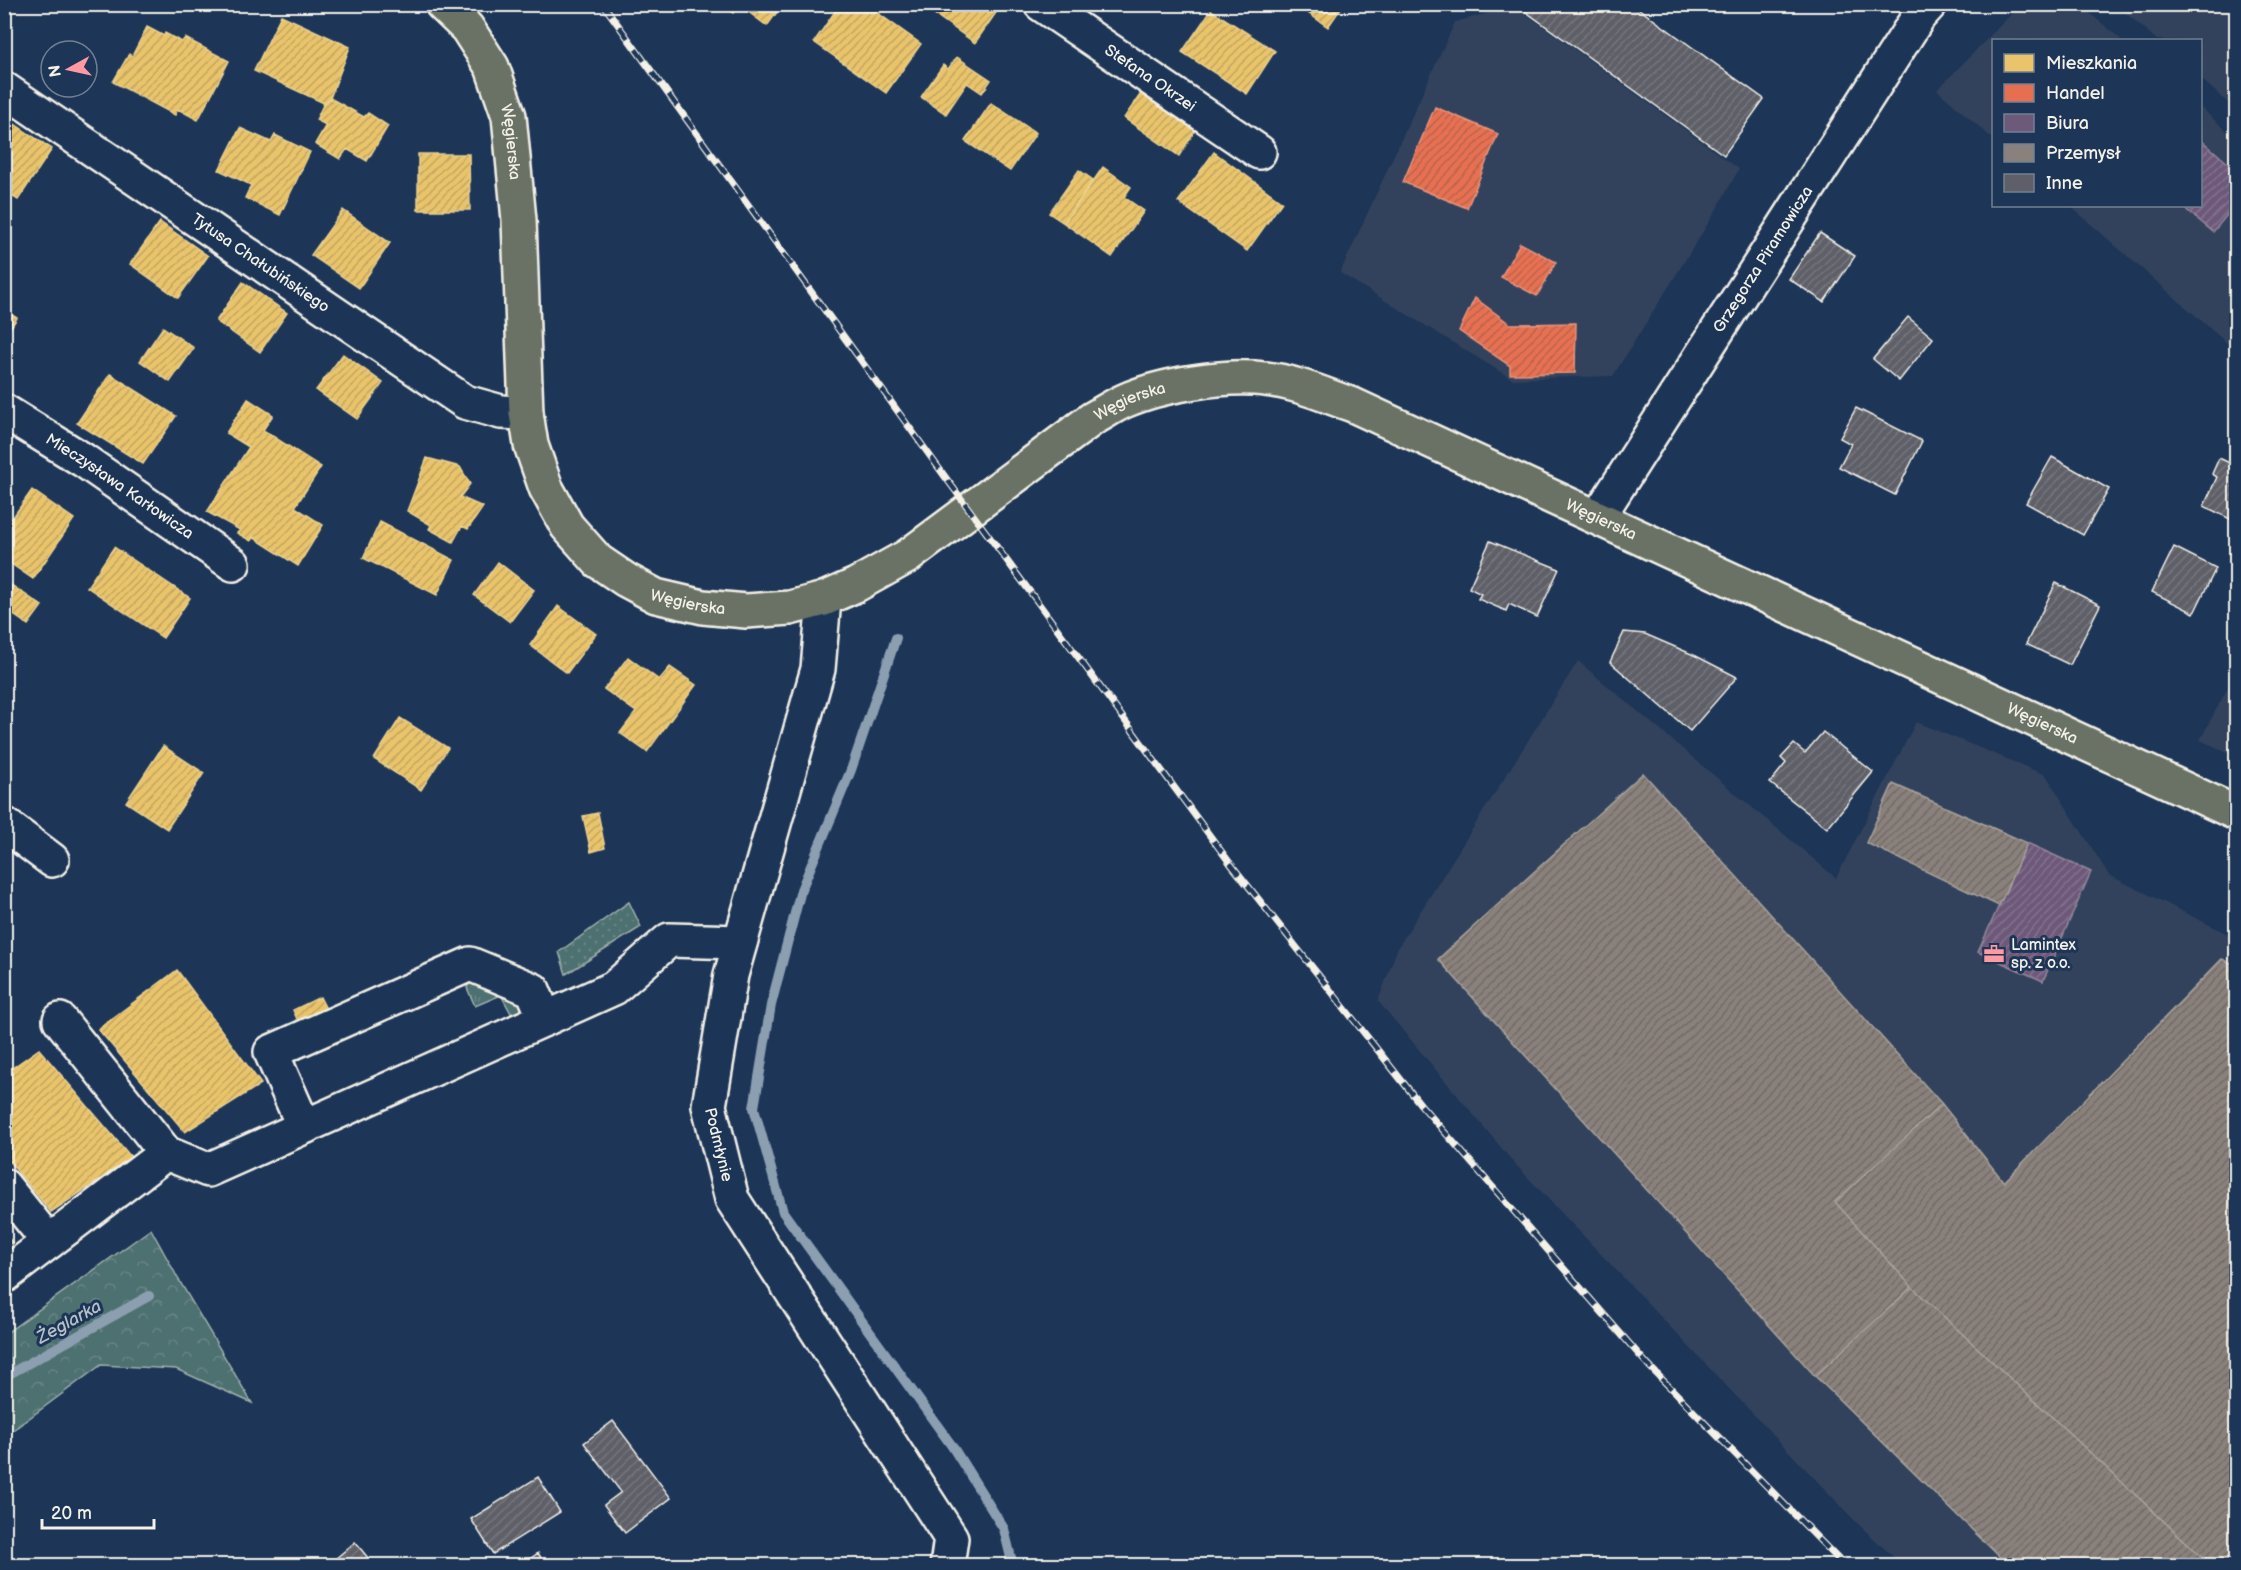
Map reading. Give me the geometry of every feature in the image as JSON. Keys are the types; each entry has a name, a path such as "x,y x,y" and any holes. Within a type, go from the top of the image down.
{"main road":[{"name":"Węgierska","path":"442,4 467,28 492,67 509,116 519,220 526,413 531,445 546,488 567,526 598,561 626,580 656,596 703,607 746,611 790,608 824,599 856,585 908,556 1092,419 1125,400 1177,385 1231,378 1264,378 1297,385 1353,405 2236,813"}],"street":[{"name":"Stefana Okrzei","path":"1041,4 1260,152"},
{"name":"Grzegorza Piramowicza","path":"1598,517 1919,16 1930,4"},
{"name":"Tytusa Chałubińskiego","path":"4,89 465,402 501,412 526,413"},
{"name":"Mieczysława Karłowicza","path":"4,411 83,460 233,564"},
{"name":"Podmłynie","path":"824,599 818,669 731,975 709,1106 732,1199 951,1538 947,1566"},
{"path":"4,824 52,860"},
{"path":"60,1020 166,1153 208,1170 614,988 669,940 740,942"},
{"path":"304,1127 271,1052 470,964 532,990 545,1019"},
{"path":"4,1276 166,1153"},
{"path":"4,1186 49,1242"}],"shaded area":[{"path":"2020,5 2080,5 2121,39 1992,39 1992,138 1937,90"},
{"path":"2128,5 2236,5 2236,110 2202,80 2202,39 2156,39 2122,10"},
{"path":"1515,6 1739,169 1714,214 1613,376 1512,379 1340,273 1455,22"},
{"path":"2202,109 2236,139 2236,351 2071,207 2202,207"},
{"path":"1578,661 1836,878 1916,722 2046,775 2109,875 2228,934 2236,915 2236,1565 1902,1565 1856,1522 1514,1163 1378,1001 1398,947"},
{"path":"2236,672 2236,756 2200,740"}],"green space":[{"path":"629,902 641,927 566,974 559,952"},
{"path":"470,978 523,1003 525,1014 513,1017 501,995 475,1006 467,988"},
{"path":"151,1229 252,1403 176,1369 101,1365 5,1436 5,1334"}],"building: Mieszkania":[{"path":"722,4 783,4 767,26 739,5 733,13"},
{"path":"840,4 865,4 921,44 886,93 814,42"},
{"path":"920,4 1002,4 975,43"},
{"path":"1295,4 1342,4 1343,5 1328,27"},
{"path":"1211,10 1275,51 1247,94 1182,52"},
{"path":"281,15 350,47 330,98 324,103 254,71"},
{"path":"147,27 182,42 185,38 229,61 198,120 178,109 175,115 113,82 129,54 132,56"},
{"path":"957,57 991,80 982,93 967,83 946,114 921,97 943,65 948,69"},
{"path":"1142,92 1196,129 1179,156 1124,118"},
{"path":"330,98 364,117 368,113 388,126 367,161 347,149 340,159 315,144 326,125 316,120 324,103"},
{"path":"991,103 1036,133 1010,171 965,141"},
{"path":"4,117 52,149 18,200 4,191"},
{"path":"240,128 271,142 275,135 310,152 280,215 245,198 251,185 219,170"},
{"path":"1214,152 1282,202 1247,251 1178,202"},
{"path":"418,154 469,154 470,210 418,210"},
{"path":"1103,167 1131,187 1124,197 1144,211 1112,257 1064,223"},
{"path":"1079,170 1093,180 1064,223 1049,213"},
{"path":"343,210 390,243 359,288 311,255"},
{"path":"160,222 208,256 178,298 130,264"},
{"path":"243,282 287,313 260,352 216,321"},
{"path":"4,310 17,318 4,338"},
{"path":"163,327 194,348 170,382 140,361"},
{"path":"343,354 383,383 357,419 316,390"},
{"path":"110,374 176,416 143,464 77,423"},
{"path":"248,399 273,415 263,430 321,467 295,507 323,525 298,566 253,537 251,541 237,533 240,530 207,512 249,447 226,433"},
{"path":"427,458 460,467 470,484 460,497 483,507 468,529 462,526 453,542 429,529 431,525 407,511"},
{"path":"32,490 74,519 33,579 4,559 4,530"},
{"path":"380,522 454,560 437,595 363,558"},
{"path":"114,547 190,598 163,638 87,587"},
{"path":"498,562 534,590 510,622 474,595"},
{"path":"4,580 42,606 28,625 4,608"},
{"path":"558,606 596,634 567,673 530,645"},
{"path":"628,657 659,680 670,667 696,685 647,752 620,733 636,712 604,689"},
{"path":"400,718 448,748 421,790 374,759"},
{"path":"163,746 204,773 167,829 126,802"},
{"path":"598,813 605,848 591,852 583,816"},
{"path":"177,970 261,1084 185,1132 98,1029"},
{"path":"320,997 330,1017 302,1030 293,1010"},
{"path":"39,1049 132,1158 51,1212 4,1155 4,1074"},
{"path":"4,1233 12,1242 4,1249"}],"building: Handel":[{"path":"1435,107 1498,134 1467,208 1403,182"},
{"path":"1520,243 1556,262 1537,296 1501,277"},
{"path":"1475,298 1510,324 1576,323 1575,373 1510,374 1510,366 1459,331"}],"building: Biura":[{"path":"2202,141 2236,170 2236,204 2213,232 2183,207 2202,207"},
{"path":"2027,843 2091,872 2043,981 1978,952"}],"building: Przemysł":[{"path":"1643,773 1942,1104 1835,1202 1912,1287 1815,1376 1438,959"},
{"path":"1893,784 2027,843 1999,906 1866,843"},
{"path":"2222,959 2236,965 2236,1566 2212,1566 1912,1287 1835,1202 1942,1104 2004,1182"},
{"path":"1912,1287 2212,1566 2009,1566 1815,1376"}],"building: Inne":[{"path":"1530,4 1632,4 1764,99 1724,155 1525,11"},
{"path":"1820,233 1855,256 1824,302 1789,279"},
{"path":"1908,317 1933,338 1899,381 1873,359"},
{"path":"1856,408 1922,441 1895,495 1839,467 1851,444 1840,438"},
{"path":"2052,457 2109,489 2083,535 2026,503"},
{"path":"2219,458 2236,466 2236,522 2204,506 2217,477 2212,474"},
{"path":"1490,541 1559,569 1537,617 1509,604 1506,611 1478,599 1481,594 1469,588"},
{"path":"2174,547 2216,568 2194,613 2152,592"},
{"path":"2056,583 2100,605 2070,665 2026,644"},
{"path":"1624,632 1645,634 1737,677 1690,731 1610,662"},
{"path":"1823,732 1873,772 1827,828 1770,783 1786,763 1781,758 1794,744 1805,753"},
{"path":"613,1421 671,1498 625,1533 604,1505 621,1492 584,1443"},
{"path":"538,1477 560,1512 493,1554 471,1519"},
{"path":"355,1542 373,1564 371,1566 327,1566"},
{"path":"538,1553 546,1566 520,1566"}],"waterway":[{"path":"896,638 851,770 801,890 771,1005 754,1108 783,1212 952,1446 1004,1529 1013,1566"},
{"name":"Żeglarka","path":"4,1377 149,1296"}],"railway":[{"path":"603,4 946,478 1230,863 1421,1105 1648,1365 1845,1566"}],"place":[{"name":"Lamintex sp. z o.o.","path":"1994,954"}]}
